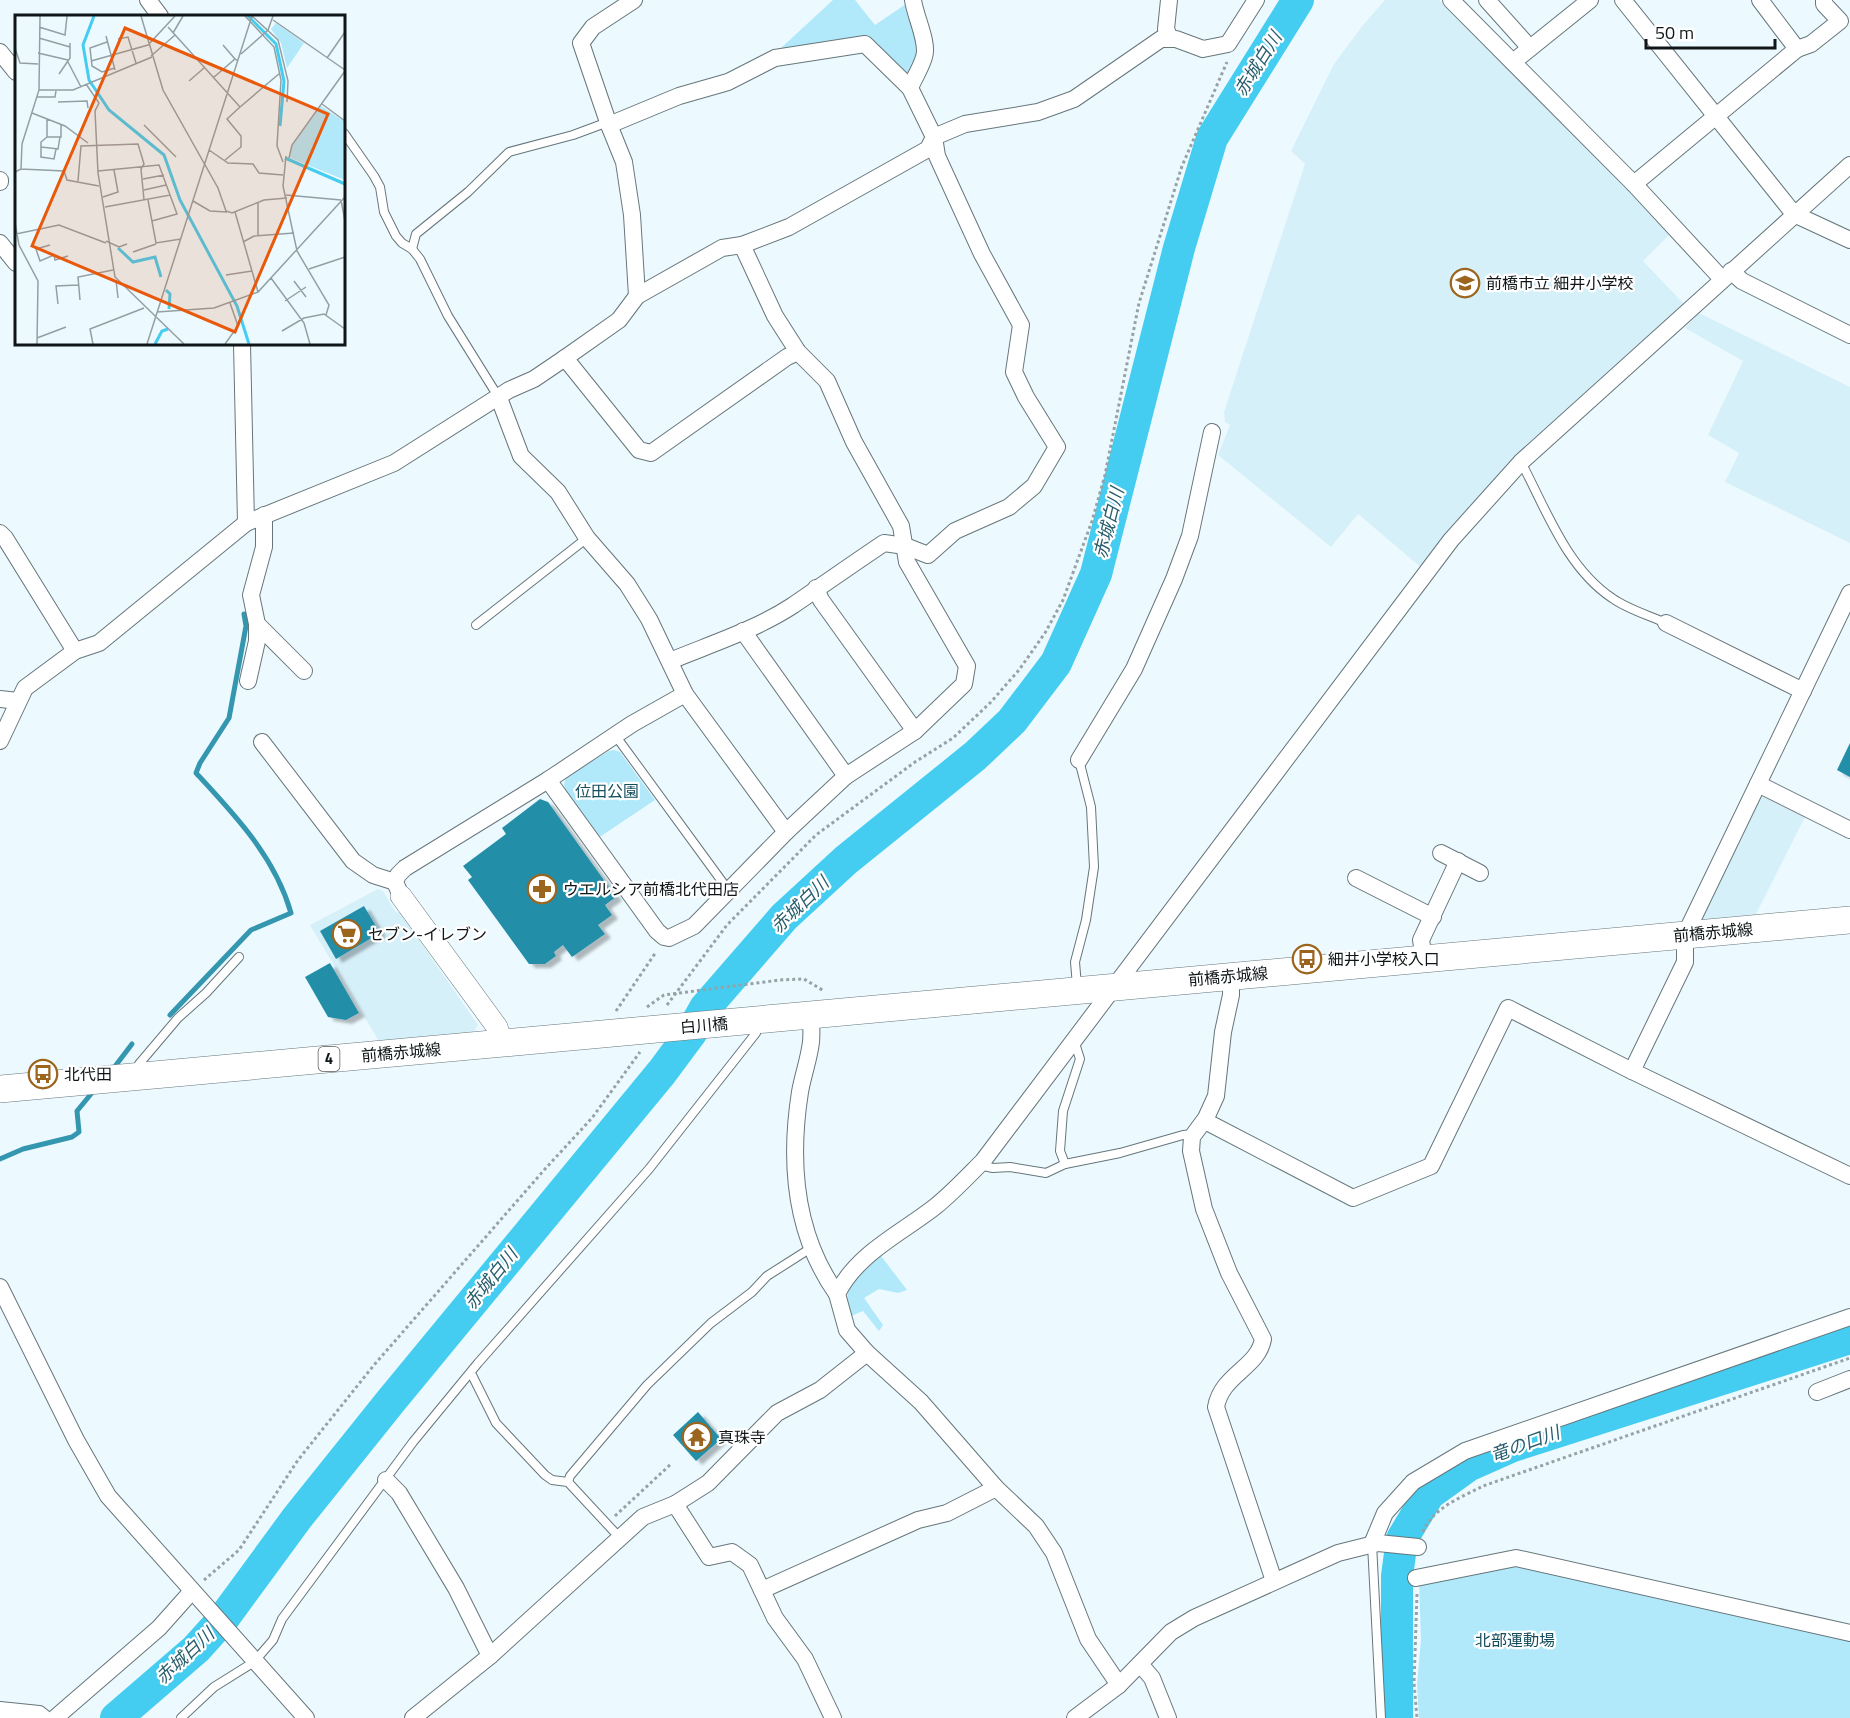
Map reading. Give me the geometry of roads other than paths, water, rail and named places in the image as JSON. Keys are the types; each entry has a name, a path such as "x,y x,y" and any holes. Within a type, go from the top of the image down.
{"main road":[{"name":"前橋赤城線","path":"755,1020 1850,920"},
{"name":"白川橋","path":"652,1022 755,1020"},
{"name":"前橋赤城線","path":"0,1089 502,1043 652,1022"}],"street":[{"path":"148,0 159,15"},
{"path":"634,0 593,27 581,43 624,162 632,215 637,296"},
{"path":"910,88 925,56 914,0"},
{"path":"1169,0 1166,29 1170,39"},
{"path":"0,741 26,688 75,651 99,643 246,523 394,463 509,390 534,379 565,358 619,320 637,296 722,249 742,245 789,226 928,149 934,137 965,124 1038,112 1074,99 1161,39 1176,39 1203,49 1228,44 1256,0"},
{"path":"1451,0 1726,275 1850,335"},
{"path":"1487,0 1530,48"},
{"path":"1513,62 1590,0"},
{"path":"1623,0 1794,214 1850,240"},
{"path":"1760,0 1797,49"},
{"path":"1634,184 1797,49 1811,44 1840,21 1824,4 1824,0"},
{"path":"608,123 679,96 728,82 775,58 865,44 910,88 934,137 937,156 982,254 1022,325 1014,372 1026,397 1057,447 1034,486 1008,507 955,531 928,555 905,546 884,543 792,606 743,631 669,661"},
{"path":"0,52 15,71"},
{"path":"837,1294 843,1282 871,1253 937,1205 979,1165 1451,540 1521,462 1850,165"},
{"path":"0,243 15,262"},
{"path":"548,780 657,931 664,937 674,938 694,926 786,832 846,776 915,731 964,684 967,666 907,562 901,526 854,442 827,381 798,352 775,316 742,245"},
{"path":"242,345 246,523"},
{"path":"565,358 639,450 651,453 787,357 798,352"},
{"path":"499,398 521,456 558,492 586,538 627,584 640,603 685,694 786,832"},
{"path":"1079,760 1134,669 1174,579 1190,536 1212,432"},
{"path":"248,681 257,641 257,624 251,595 264,547 264,515"},
{"path":"0,533 75,651"},
{"path":"816,588 821,600 915,731"},
{"path":"1632,1071 1685,962 1685,935 1850,593"},
{"path":"1666,623 1803,692"},
{"path":"257,624 304,671"},
{"path":"743,631 846,776"},
{"path":"398,889 398,875 405,868 548,780 615,735 685,694"},
{"path":"0,699 18,701"},
{"path":"262,742 353,861 398,889 497,1027 502,1043"},
{"path":"1758,784 1850,830"},
{"path":"1442,853 1480,873"},
{"path":"1424,958 1422,940 1458,861"},
{"path":"1356,878 1432,916"},
{"path":"1231,976 1232,995 1223,1032 1216,1096 1205,1121 1194,1134 1191,1151 1204,1209 1229,1273 1263,1339 1261,1350 1223,1387 1218,1395 1216,1407 1274,1581"},
{"path":"1205,1121 1353,1198 1431,1166 1508,1008 1632,1071 1850,1176"},
{"path":"811,1015 812,1041 800,1092 795,1172 801,1213 811,1248 837,1294 847,1330 867,1353 921,1402 996,1488 1036,1526 1054,1553 1088,1639 1119,1685"},
{"path":"0,1287 76,1440 108,1496 306,1718"},
{"path":"1375,1543 1385,1513 1413,1482 1465,1451 1850,1317"},
{"path":"413,1718 490,1656 643,1517 675,1504 708,1483 777,1413 820,1390 867,1353"},
{"path":"1816,1392 1850,1379"},
{"path":"386,1480 399,1493 456,1588 490,1656"},
{"path":"762,1590 918,1520 947,1513 996,1488"},
{"path":"675,1504 709,1557 732,1552 750,1565 775,1618 805,1659 833,1718"},
{"path":"1075,1718 1119,1685 1171,1632 1194,1618 1338,1552 1375,1543 1414,1547"},
{"path":"1416,1578 1516,1558 1850,1633"},
{"path":"55,1718 159,1629 194,1594"},
{"path":"1140,1664 1152,1678 1168,1718"},
{"path":"0,1710 39,1714 44,1718"}],"lane":[{"path":"412,249 416,234 468,192 509,152 608,123"},
{"path":"345,134 380,187 384,212 396,236 420,259 448,316 499,398"},
{"path":"1521,462 1569,555 1589,580 1613,599 1666,623"},
{"path":"476,625 586,538"},
{"path":"615,735 729,891"},
{"path":"1077,990 1075,962 1086,920 1094,867 1091,807 1079,760"},
{"path":"134,1077 139,1064 178,1018 206,993 239,957"},
{"path":"181,1718 214,1687 273,1640 282,1619 364,1505 471,1373 650,1169 756,1033 755,1020"},
{"path":"1065,1164 1060,1151 1063,1111 1080,1059 1074,1039"},
{"path":"979,1165 1046,1173 1065,1164 1194,1134"},
{"path":"568,1482 570,1476 647,1385 711,1323 752,1292 767,1276 811,1248"},
{"path":"471,1373 496,1423 545,1475 552,1480 568,1482 620,1538"},
{"path":"1375,1543 1381,1718"}],"waterway":[{"name":"赤城白川","path":"116,1718 196,1649 223,1619 297,1518 662,1072 691,1033 705,1008 784,917 846,860 975,756 1012,721 1056,663 1096,574 1179,248 1212,138 1298,0"},
{"path":"170,1015 251,930 291,913 275,873 264,855 239,821 196,773 229,718 246,626 244,614"},
{"path":"116,1065 132,1044"},
{"path":"0,1159 23,1149 72,1137 79,1132 77,1111 91,1094"},
{"name":"竜の口川","path":"1397,1718 1397,1576 1402,1539 1429,1494 1468,1466 1513,1446 1850,1338"}],"place":[{"name":"前橋市立 細井小学校","path":"1465,283"},
{"name":"ウエルシア前橋北代田店","path":"542,889"},
{"name":"セブン-イレブン","path":"347,934"},
{"name":"細井小学校入口","path":"1307,959"},
{"name":"北代田","path":"43,1074"},
{"name":"真珠寺","path":"697,1437"}],"park label":[{"name":"位田公園","path":"607,791"},
{"name":"北部運動場","path":"1515,1640"}]}
